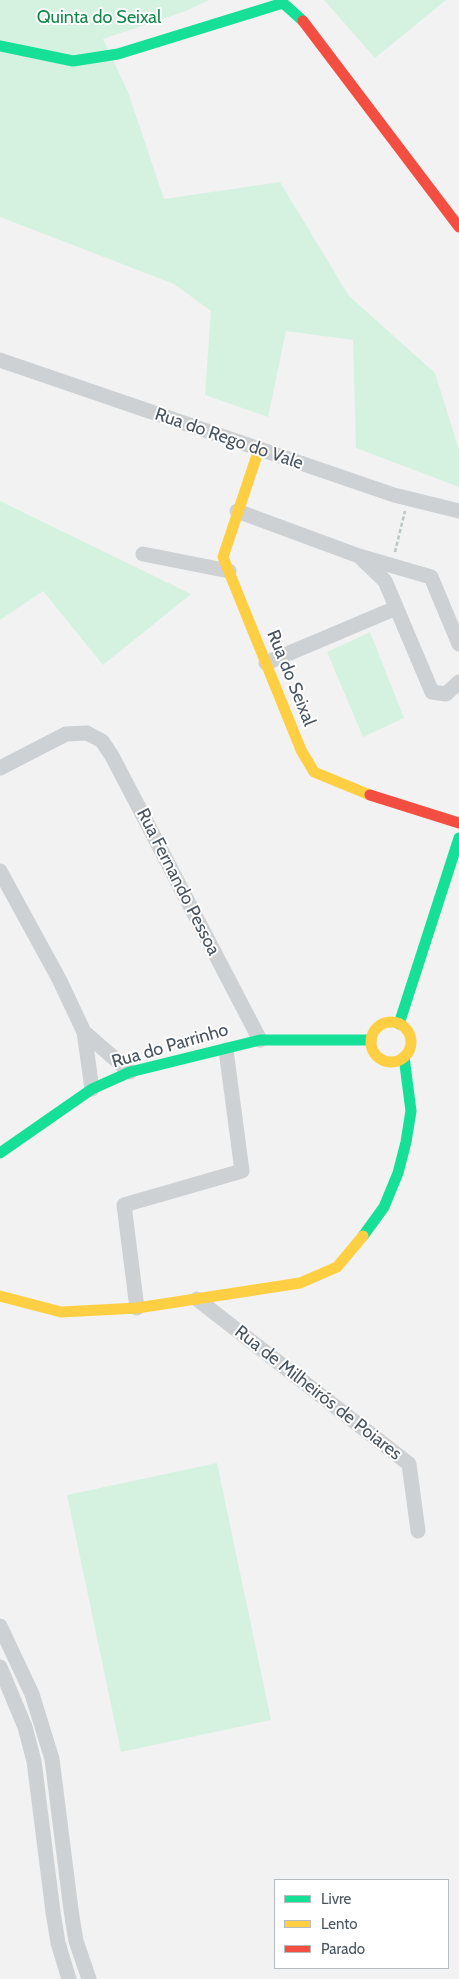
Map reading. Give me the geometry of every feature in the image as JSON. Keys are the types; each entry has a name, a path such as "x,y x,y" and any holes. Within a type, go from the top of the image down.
{"street":[{"path":"0,46 73,61 118,54 286,2 317,38 459,227"},
{"name":"Rua do Rego do Vale","path":"0,360 407,500 459,511"},
{"name":"Rua do Seixal","path":"259,449 237,512 224,557 301,750 314,772 372,796 459,823"},
{"path":"237,512 359,556 431,577 459,644"},
{"path":"144,554 229,571"},
{"path":"359,556 385,581 432,692 446,694 459,682"},
{"path":"266,663 396,608"},
{"name":"Rua Fernando Pessoa","path":"0,768 66,734 86,733 102,742 112,756 260,1040"},
{"path":"399,1024 459,838"},
{"path":"0,871 59,980 84,1032 92,1089"},
{"path":"393,1022 399,1024 409,1032 411,1039 409,1052 399,1061 385,1061 374,1053 371,1040 373,1034 381,1025 393,1022"},
{"path":"84,1032 130,1072"},
{"name":"Rua do Parrinho","path":"0,1153 92,1089 130,1072 197,1054 226,1050 260,1040 371,1040"},
{"path":"137,1308 124,1205 242,1171 226,1050"},
{"path":"0,1296 61,1312 137,1308 300,1283 337,1267 356,1248 384,1207 398,1173 411,1111 404,1057"},
{"name":"Rua de Milheirós de Poiares","path":"198,1298 409,1464 418,1531"},
{"path":"0,1626 32,1694 52,1759 76,1941 89,1979"},
{"path":"0,1667 25,1727 34,1761 54,1920 58,1943 69,1979"}],"path":[{"path":"392,565 407,500"}],"green space":[{"name":"Quinta do Seixal","path":"0,0 209,0 186,11 103,39 128,92 164,199 280,182 349,296 435,373 459,450 459,487 356,448 353,340 286,331 268,417 205,395 211,311 174,284 0,217"},
{"path":"324,0 446,0 375,58"},
{"path":"0,501 191,594 103,665 43,591 0,620"},
{"path":"370,632 404,718 363,737 327,652"},
{"path":"217,1463 271,1720 121,1752 67,1495"}],"traffic: fast":[{"path":"0,46 73,61 118,54 283,3 303,21"},
{"path":"399,1024 459,838"},
{"path":"0,1153 92,1089 130,1072 260,1040 371,1040"},
{"path":"363,1236 384,1207 398,1173 406,1142 411,1111 404,1057"}],"traffic: slow":[{"path":"259,449 223,557 301,750 314,772 370,795"},
{"path":"391,1022 405,1028 411,1042 405,1056 391,1062 377,1056 371,1042 377,1028 391,1022"},
{"path":"0,1296 61,1312 137,1308 300,1283 337,1267 363,1236"}],"traffic: jam":[{"path":"303,21 459,227"},
{"path":"370,795 459,823"}]}
